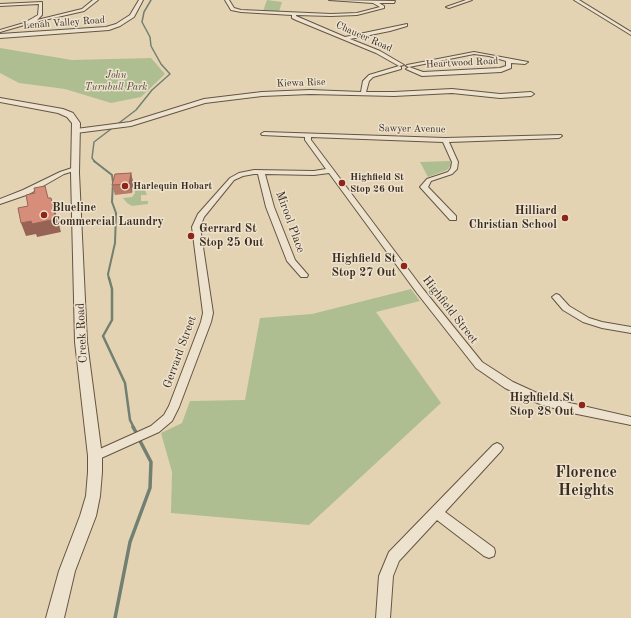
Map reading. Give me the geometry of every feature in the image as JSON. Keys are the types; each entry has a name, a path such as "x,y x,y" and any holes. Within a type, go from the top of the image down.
{"street":[{"path":"0,5 41,3 46,0"},
{"path":"0,31 83,10 96,0"},
{"name":"Lenah Valley Road","path":"0,36 107,29 118,26 132,16 141,0"},
{"path":"227,0 231,8 241,11 295,14 351,14 383,7 394,2 331,0"},
{"path":"448,7 470,0"},
{"path":"576,0 631,34"},
{"path":"448,1 459,4"},
{"path":"375,2 383,7"},
{"path":"39,17 41,3"},
{"name":"Chaucer Road","path":"295,14 295,18 318,26 378,52 400,67"},
{"path":"26,24 39,17 48,19"},
{"path":"346,38 388,30 405,25"},
{"path":"363,93 366,81 371,76 400,67 409,68 466,54 489,55 508,61 525,62"},
{"name":"Heartwood Road","path":"409,68 422,74 501,70 509,67 508,61"},
{"name":"Kiewa Rise","path":"76,131 123,125 211,100 300,92 398,94 452,91 495,95 531,94"},
{"name":"Creek Road","path":"0,100 65,113 75,120 75,169 81,342 95,456 94,486 91,506 67,571 55,618"},
{"name":"Sawyer Avenue","path":"264,134 445,140 559,136"},
{"name":"Highfield Street","path":"308,136 308,140 330,171 463,347 487,372 509,385 546,402 631,421"},
{"path":"445,140 455,162 454,169 450,173 429,180 424,187 453,218"},
{"path":"0,202 26,192 62,173 75,169"},
{"name":"Gerrard Street","path":"95,456 155,429 168,418 174,407 206,322 207,304 196,224 235,177 249,172 330,171"},
{"name":"Mirool Place","path":"261,172 270,206 291,261 304,275"},
{"path":"556,297 566,308 586,320 602,325 631,330"},
{"path":"383,618 386,576 400,549 497,448"},
{"path":"436,512 489,552"}],"green space":[{"path":"267,0 282,2 279,12 263,11"},
{"name":"John Turnbull Park","path":"0,48 72,60 151,58 165,74 141,97 111,103 65,89 19,83 0,73"},
{"path":"450,161 451,165 447,170 428,177 420,162"},
{"path":"144,183 147,189 145,190 147,195 141,195 141,201 148,201 148,204 132,206 127,203 123,198 132,197 135,193 134,184"},
{"path":"411,289 420,301 376,312 441,403 309,525 171,513 172,472 161,433 182,423 190,401 245,400 260,318 312,314"}],"building":[{"path":"131,173 129,184 112,185 115,174"},
{"path":"45,186 48,198 51,198 56,219 32,224 31,221 21,223 18,208 28,206 26,195 35,193 34,188"}],"waterway":[{"path":"95,161 92,158 94,142 136,110 152,90 170,74 161,64 151,46 150,37 142,22 144,12 151,0"},
{"path":"95,161 112,175 113,182 112,202 116,213 115,243 108,274 109,279"},
{"path":"109,278 112,289 112,320 103,336 125,383 130,420 134,428"},
{"path":"133,427 137,434"},
{"path":"115,618 130,542 150,488 151,462 139,439"}],"place":[{"name":"Highfield St Stop 26 Out","path":"342,183"},
{"name":"Harlequin Hobart","path":"125,186"},
{"name":"Blueline Commercial Laundry","path":"44,215"},
{"name":"Hilliard Christian School","path":"565,218"},
{"name":"Gerrard St Stop 25 Out","path":"191,236"},
{"name":"Highfield St Stop 27 Out","path":"404,266"},
{"name":"Highfield St Stop 28 Out","path":"582,405"}],"district":[{"name":"Florence Heights","path":"586,482"}]}
